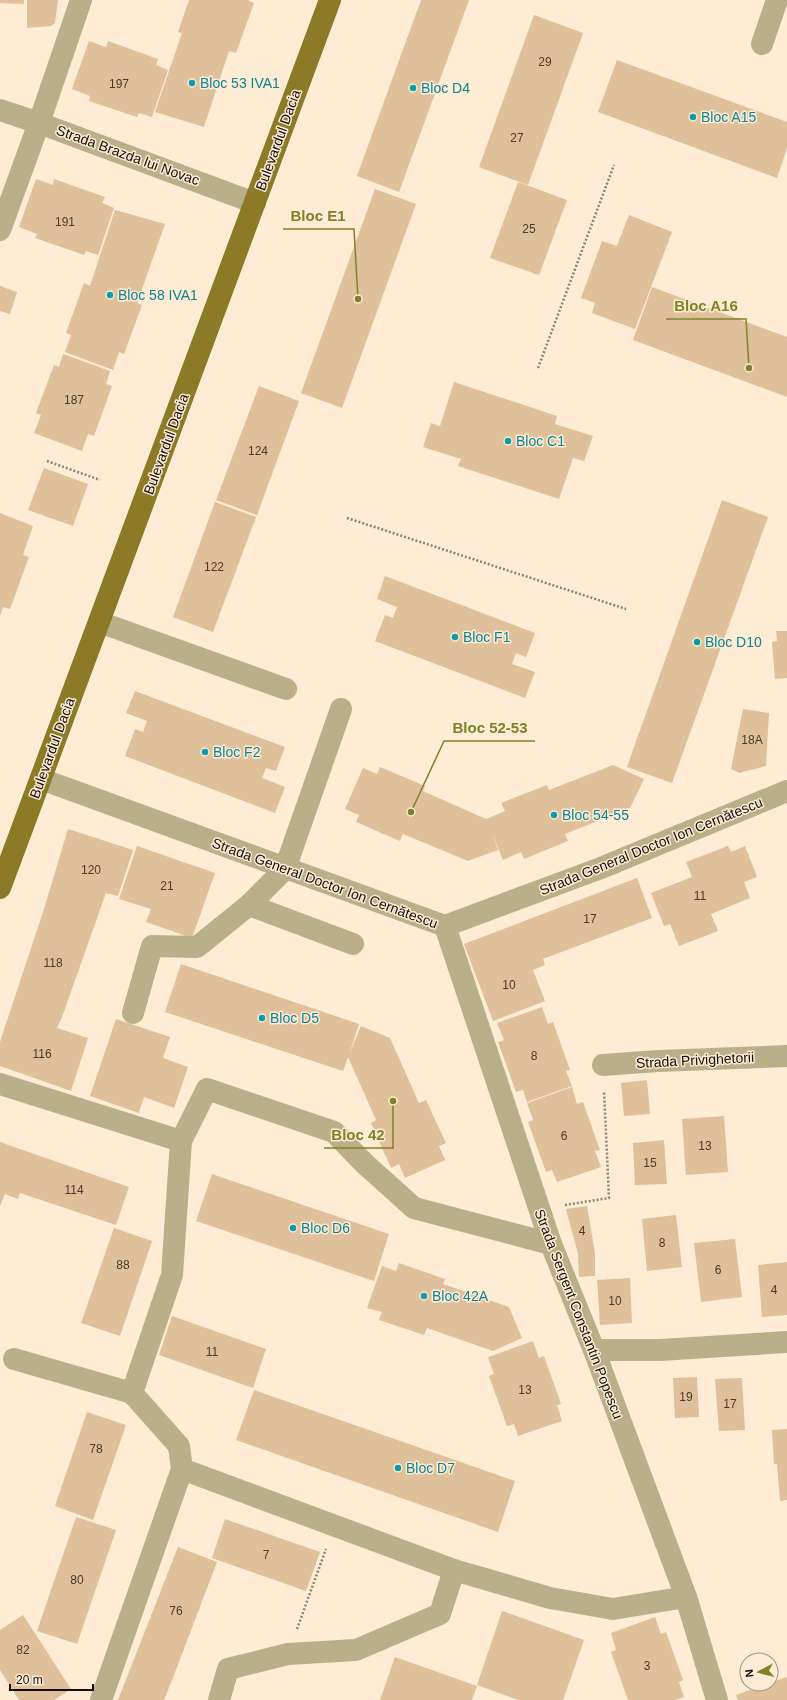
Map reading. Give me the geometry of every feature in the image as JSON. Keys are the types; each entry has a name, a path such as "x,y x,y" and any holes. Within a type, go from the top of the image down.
{"main road":[{"name":"Bulevardul Dacia","path":"0,888 330,0"}],"street":[{"path":"0,230 40,123 81,0"},
{"path":"762,44 777,0"},
{"name":"Strada Brazda lui Novac","path":"0,110 40,123 255,203"},
{"path":"99,622 286,689"},
{"path":"133,1013 152,946 197,947 249,906 285,869 341,709"},
{"name":"Strada General Doctor Ion Cernătescu","path":"41,779 445,926 601,868 787,792"},
{"path":"249,906 353,944"},
{"name":"Strada Sergent Constantin Popescu","path":"445,926 551,1244 594,1350 686,1597 717,1700"},
{"name":"Strada Privighetorii","path":"603,1065 658,1061 787,1056"},
{"path":"0,1084 181,1141"},
{"path":"132,1393 172,1275 181,1141 207,1089 334,1132 365,1164 414,1208 551,1244"},
{"path":"594,1350 660,1350 787,1342"},
{"path":"14,1359 132,1393 179,1446 182,1469 101,1700"},
{"path":"182,1469 454,1570 550,1598 613,1609 686,1597"},
{"path":"219,1700 228,1669 288,1654 356,1650 440,1614 454,1570"}],"path":[{"path":"538,368 614,165"},
{"path":"47,461 100,480"},
{"path":"347,518 626,609"},
{"path":"539,1209 609,1198 603,1065"},
{"path":"288,1654 335,1526"}],"building":[{"path":"0,0 24,0 24,4 0,3"},
{"path":"27,0 58,0 55,23 51,26 27,28"},
{"name":"Bloc 53 IVA1","path":"189,0 249,0 254,3 236,53 229,51 204,127 155,112 182,33 178,32"},
{"name":"Bloc D4","path":"421,0 469,0 399,192 357,176"},
{"path":"534,15 583,33 528,185 479,167"},
{"path":"89,41 106,47 108,41 158,59 156,65 168,70 152,117 139,113 137,117 89,101 90,96 72,89"},
{"name":"Bloc A15","path":"617,60 787,122 787,148 777,178 598,112"},
{"path":"36,179 53,185 54,179 105,197 102,203 114,208 98,255 86,251 84,255 35,238 37,234 19,227"},
{"path":"518,182 567,200 539,275 490,258"},
{"path":"375,189 416,204 342,408 301,393"},
{"name":"Bloc 58 IVA1","path":"115,210 165,224 137,303 142,305 124,354 119,352 113,370 65,352 71,335 66,333 84,283 90,286"},
{"path":"629,215 672,232 635,329 592,313 595,303 581,298 602,241 617,246"},
{"path":"0,286 17,292 10,314 0,311"},
{"path":"652,287 787,337 787,397 633,340"},
{"path":"63,354 110,371 106,384 112,386 94,436 88,434 82,451 34,433 41,415 36,413 54,365 59,367"},
{"name":"Bloc C1","path":"454,382 557,416 555,424 593,436 584,461 573,458 559,499 458,466 461,459 423,447 431,423 440,426"},
{"path":"259,386 299,401 257,515 216,500"},
{"path":"44,468 88,484 73,526 28,510"},
{"name":"Bloc D10","path":"722,500 768,517 672,783 627,767"},
{"path":"215,502 256,517 213,632 173,617"},
{"path":"0,513 33,526 23,555 29,557 10,609 3,607 0,616"},
{"name":"Bloc F1","path":"385,576 535,633 526,657 516,653 512,664 535,672 525,698 375,641 385,615 393,618 397,607 377,599"},
{"path":"776,631 787,631 787,678 775,679 772,642 777,641"},
{"name":"Bloc F2","path":"135,691 285,747 276,771 266,768 262,778 285,787 275,813 125,756 135,729 143,732 147,721 126,713"},
{"path":"743,709 769,713 766,766 739,773 731,769"},
{"path":"613,765 644,779 630,808 565,834 568,841 524,859 521,852 503,860 492,833 498,850 468,861 403,834 400,841 356,822 359,815 345,809 363,768 377,774 380,767 425,786 423,791 486,819 505,811 501,803 547,785 549,790"},
{"path":"68,829 133,850 118,896 106,893 57,1028 88,1038 71,1091 0,1066 0,1042 44,909"},
{"path":"137,846 215,873 192,938 146,922 151,909 119,899"},
{"path":"728,846 731,852 745,846 757,877 744,882 750,898 711,914 718,931 679,946 670,924 664,926 651,893 692,877 686,862"},
{"path":"637,878 652,918 543,959 545,965 533,970 545,1001 493,1021 464,944"},
{"path":"181,964 359,1024 350,1052 361,1026 390,1038 419,1103 426,1100 446,1143 439,1146 445,1160 405,1178 399,1164 391,1168 371,1123 376,1120 348,1057 343,1071 165,1012"},
{"path":"542,1007 548,1024 553,1022 570,1070 566,1071 572,1086 527,1102 523,1090 516,1092 498,1042 504,1040 497,1023"},
{"path":"116,1019 170,1037 163,1058 188,1067 174,1108 144,1097 139,1113 90,1096"},
{"path":"647,1080 650,1114 624,1116 621,1083"},
{"path":"572,1087 577,1104 583,1102 600,1150 595,1151 601,1167 557,1182 552,1170 546,1172 528,1122 533,1120 527,1103"},
{"path":"724,1116 728,1172 686,1175 682,1119"},
{"path":"664,1140 667,1184 635,1185 633,1143"},
{"path":"0,1142 129,1187 116,1225 20,1193 18,1199 5,1194 0,1206"},
{"name":"Bloc D6","path":"212,1174 389,1234 374,1281 196,1221"},
{"path":"587,1206 595,1253 595,1276 579,1277 578,1254 566,1209"},
{"path":"676,1215 682,1267 647,1271 642,1219"},
{"path":"114,1228 152,1241 120,1336 81,1323"},
{"path":"735,1239 742,1297 701,1302 694,1243"},
{"path":"787,1262 787,1315 762,1317 758,1265"},
{"name":"Bloc 42A","path":"399,1263 445,1279 443,1284 509,1307 522,1338 493,1351 427,1328 424,1335 379,1320 382,1312 367,1308 382,1266 396,1271"},
{"path":"630,1278 632,1323 600,1325 597,1280"},
{"path":"172,1316 266,1349 253,1388 159,1355"},
{"path":"533,1341 539,1358 544,1356 561,1404 557,1405 562,1421 518,1436 514,1424 507,1426 489,1376 494,1374 488,1357"},
{"path":"697,1377 699,1417 675,1418 673,1378"},
{"path":"742,1378 745,1430 719,1431 715,1379"},
{"name":"Bloc D7","path":"254,1390 515,1481 498,1532 236,1440"},
{"path":"87,1412 126,1425 93,1520 55,1506"},
{"path":"787,1429 787,1500 780,1501 777,1464 774,1464 772,1430"},
{"path":"76,1517 116,1530 77,1644 37,1631"},
{"path":"225,1519 320,1552 306,1591 212,1558"},
{"path":"178,1547 217,1562 174,1675 164,1700 118,1700"},
{"path":"502,1611 584,1640 563,1700 518,1700 477,1685"},
{"path":"23,1615 71,1689 54,1700 19,1700 0,1670 0,1630"},
{"path":"655,1617 661,1634 666,1632 683,1680 679,1682 684,1697 675,1700 628,1700 611,1652 616,1650 611,1633"},
{"path":"395,1657 477,1686 472,1700 380,1700"},
{"path":"787,1677 787,1700 738,1700 736,1695 744,1692 779,1692 779,1680"}],"place":[{"name":"Bloc 53 IVA1","path":"192,83"},
{"name":"Bloc D4","path":"413,88"},
{"name":"Bloc A15","path":"693,117"},
{"name":"Bloc 58 IVA1","path":"110,295"},
{"name":"Bloc E1","path":"358,299"},
{"name":"Bloc A16","path":"749,368"},
{"name":"Bloc C1","path":"508,441"},
{"name":"Bloc F1","path":"455,637"},
{"name":"Bloc D10","path":"697,642"},
{"name":"Bloc F2","path":"205,752"},
{"name":"Bloc 52-53","path":"411,812"},
{"name":"Bloc 54-55","path":"554,815"},
{"name":"Bloc D5","path":"262,1018"},
{"name":"Bloc 42","path":"393,1101"},
{"name":"Bloc D6","path":"293,1228"},
{"name":"Bloc 42A","path":"424,1296"},
{"name":"Bloc D7","path":"398,1468"}]}
